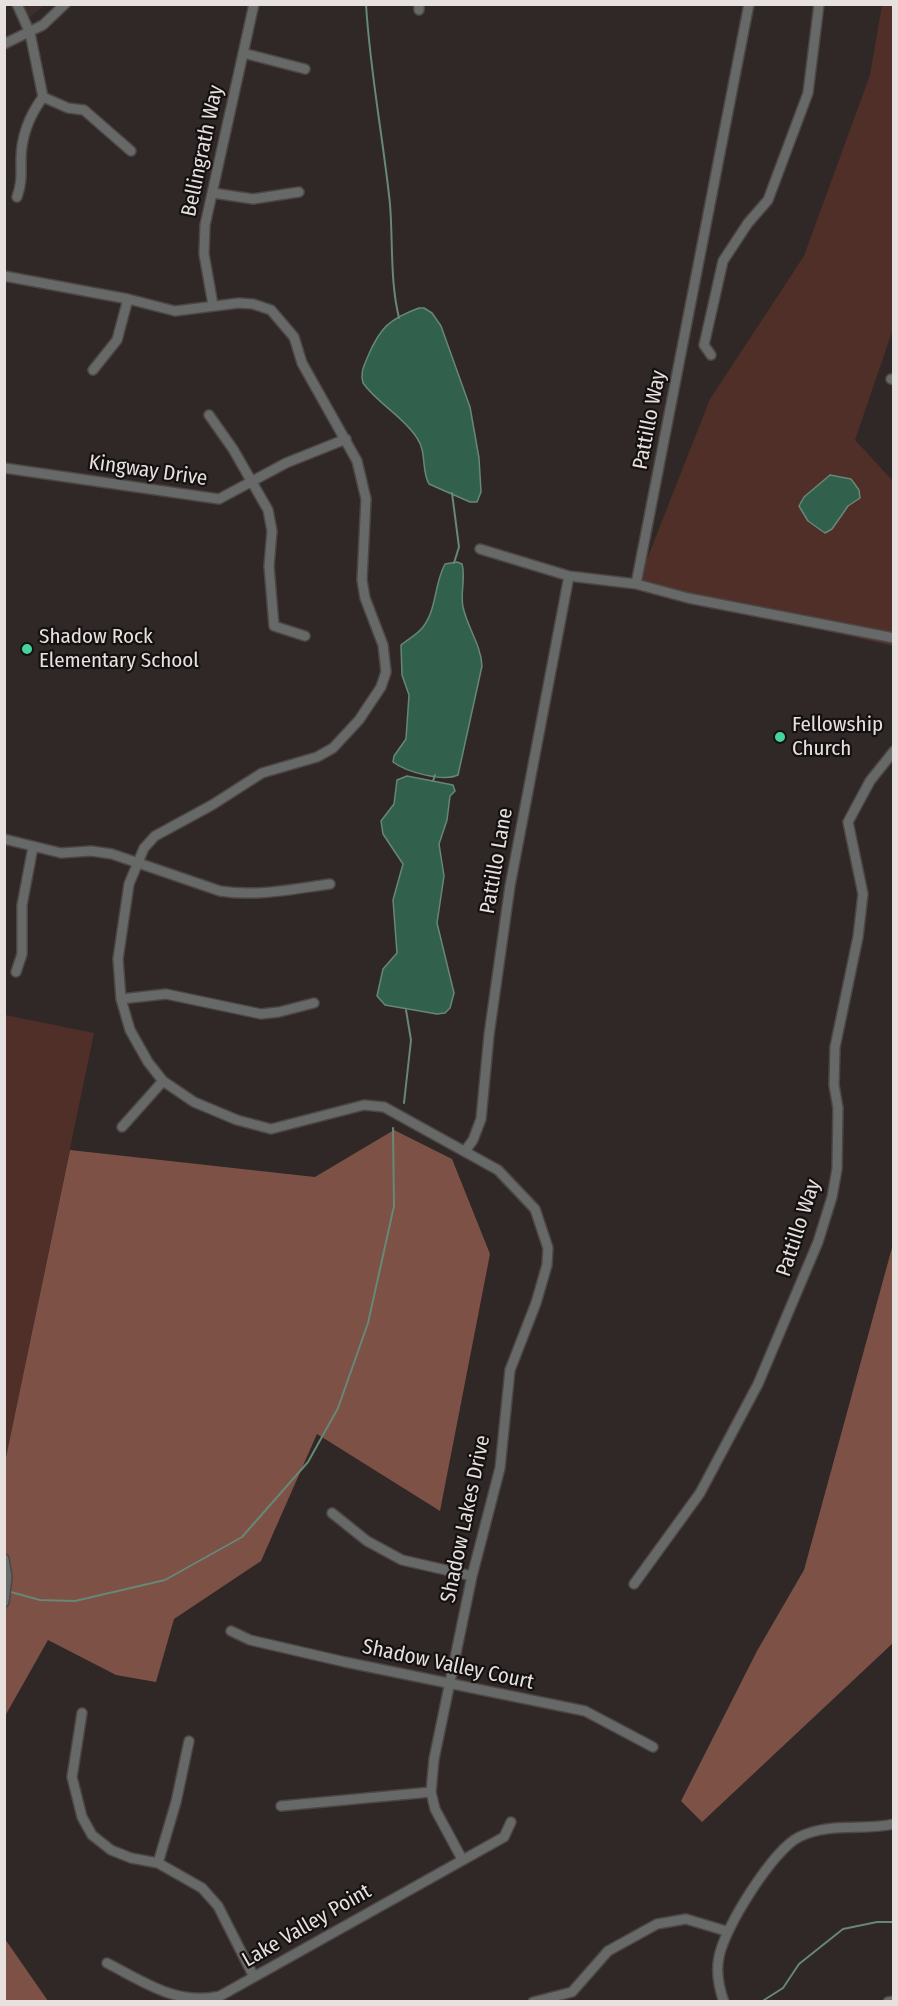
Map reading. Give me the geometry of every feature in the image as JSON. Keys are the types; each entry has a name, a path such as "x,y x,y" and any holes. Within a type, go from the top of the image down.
{"street":[{"path":"16,197 22,183 21,159 27,123 43,97 30,33 17,4"},
{"path":"4,44 30,33 65,4"},
{"name":"Bellingrath Way","path":"213,305 204,254 205,225 254,4"},
{"name":"Pattillo Way","path":"636,584 749,4"},
{"path":"711,355 705,345 723,261 748,223 768,200 808,93 819,4"},
{"path":"243,53 306,69"},
{"path":"43,97 68,108 84,110 131,151"},
{"path":"213,193 253,199 299,192"},
{"name":"Shadow Lakes Drive","path":"4,276 128,299 175,311 213,305 253,303 271,310 294,337 302,363 346,439 364,482 367,520 362,580 365,598 383,645 386,672 381,687 359,720 333,748 317,757 278,767 249,780 212,805 155,836 144,848 136,862 129,884 118,959 121,999 130,1030 148,1062 163,1081 194,1102 237,1120 271,1129 363,1105 384,1107 498,1170 535,1209 548,1248 547,1265 536,1304 510,1370 500,1468 472,1576 434,1759 431,1792 435,1809 462,1859"},
{"path":"93,369 117,340 128,299"},
{"path":"209,415 253,482 268,510 272,525 269,566 274,626 305,636"},
{"name":"Kingway Drive","path":"4,468 210,499 224,498 294,460 346,439"},
{"path":"480,549 569,576 636,584 688,598 894,638"},
{"name":"Pattillo Lane","path":"465,1151 473,1140 481,1119 489,1035 510,886 569,576"},
{"name":"Pattillo Way","path":"634,1584 700,1493 758,1384 825,1220 837,1169 838,1108 834,1085 835,1047 863,902 848,822 870,781 894,751"},
{"path":"4,839 61,852 91,851 112,854 220,891 236,894 258,894 330,884"},
{"path":"16,972 22,954 22,905 33,847"},
{"path":"121,999 166,994 261,1014 314,1003"},
{"path":"122,1127 163,1081"},
{"path":"332,1513 367,1541 402,1560 472,1576"},
{"path":"4,1559 7,1577 4,1602"},
{"name":"Shadow Valley Court","path":"231,1631 250,1640 585,1711 653,1747"},
{"path":"82,1713 72,1777 82,1817 92,1835 111,1850 131,1858 158,1863 202,1888 218,1906 254,1977"},
{"path":"158,1863 176,1802 189,1741"},
{"path":"281,1806 431,1792"},
{"name":"Lake Valley Point","path":"107,1963 183,2000 201,2001 220,1996 504,1837 511,1822"},
{"path":"724,2001 719,1990 718,1958 726,1931 771,1863 798,1838 827,1827 894,1824"},
{"path":"533,2001 572,1992 608,1951 657,1924 686,1919 726,1931"},
{"path":"888,2001 894,2001"}],"shaded area":[{"path":"21,4 45,5 24,22"},
{"path":"882,5 893,5 893,329 855,440 893,481 893,646 636,587 710,399 804,256 870,75"},
{"path":"419,308 432,313 441,326 470,407 479,458 481,492 477,502 470,502 429,484 422,449 417,438 405,423 363,383 364,366 372,346 382,331 400,316"},
{"path":"830,475 851,479 859,490 860,498 848,506 832,529 825,533 808,521 799,506 804,497"},
{"path":"457,562 462,564 463,569 463,607 482,666 458,775 434,777 415,772 393,762 394,756 406,739 409,695 402,675 401,645 418,632 428,620 445,564"},
{"path":"407,776 453,785 455,791 450,796 447,820 439,844 444,876 437,923 454,993 450,1008 445,1013 437,1014 385,1005 377,996 383,969 397,953 393,900 403,864 383,834 381,821 394,804 397,780"},
{"path":"5,1015 94,1033 5,1462"},
{"path":"394,1130 452,1159 490,1254 440,1511 317,1434 261,1561 174,1619 156,1682 116,1675 48,1640 5,1716 5,1462 70,1150 315,1177"},
{"path":"893,1244 893,1643 702,1822 681,1801 757,1651 804,1570"},
{"path":"5,1939 48,2001 5,2001"}],"waterway":[{"path":"366,4 370,55 390,204 393,276 399,318"},
{"path":"452,493 459,547 454,563"},
{"path":"433,781 435,775"},
{"path":"404,1103 411,1040 406,1010"},
{"path":"7,1591 40,1600 75,1601 165,1580 242,1537 308,1462 338,1408 368,1323 394,1206 393,1128"},
{"path":"761,2002 783,1988 799,1964 843,1929 877,1922 894,1922"}],"place":[{"name":"Shadow Rock Elementary School","path":"27,649"},
{"name":"Fellowship Church","path":"780,737"}]}
